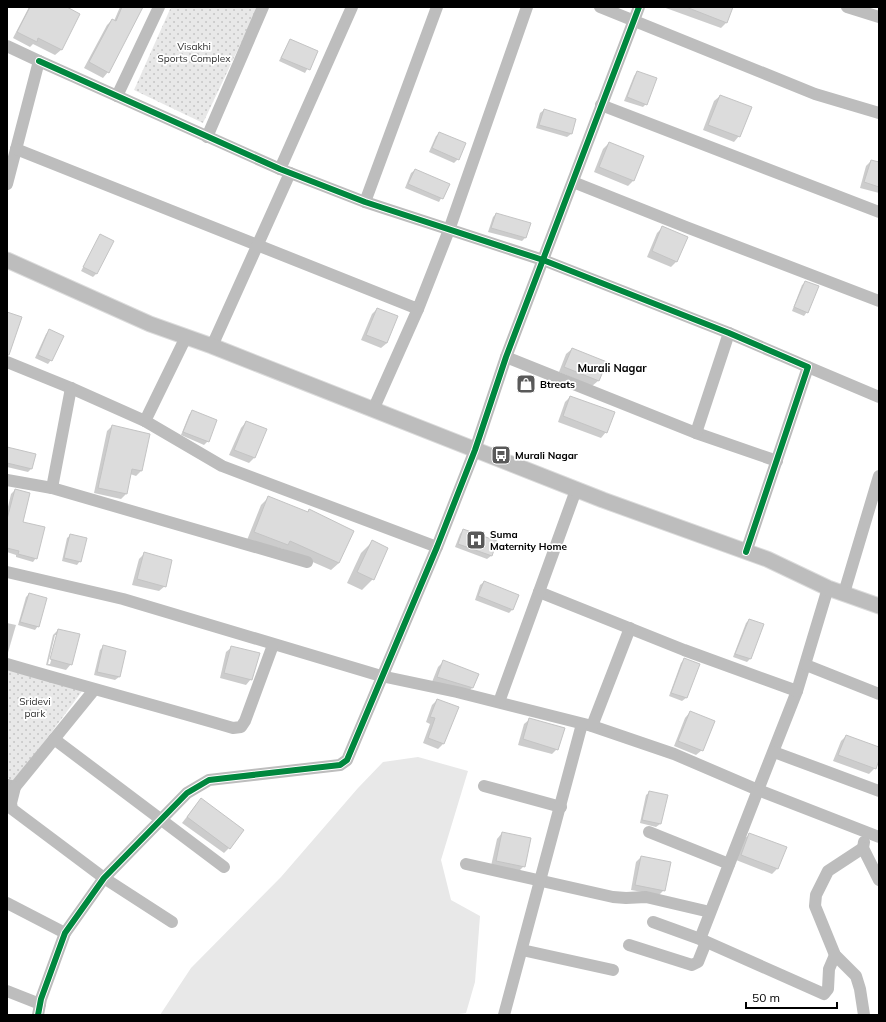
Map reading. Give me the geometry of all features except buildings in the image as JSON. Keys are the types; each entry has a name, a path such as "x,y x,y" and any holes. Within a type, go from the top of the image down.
{"main road":[{"path":"7,260 150,324 212,346 576,490 767,559 828,588 879,606"}],"street":[{"path":"117,96 159,7"},
{"path":"207,136 263,7"},
{"path":"212,346 258,246 285,171 352,7"},
{"path":"365,202 437,7"},
{"path":"373,410 418,309 449,230 527,7"},
{"path":"600,7 816,94 879,113"},
{"path":"7,991 39,1009 65,933 104,878 187,793 208,780 340,765 347,760 381,676 437,547 475,450 506,357 639,7"},
{"path":"847,7 879,17"},
{"path":"7,46 285,171 365,202 543,260 729,333 879,397"},
{"path":"7,184 39,61"},
{"path":"601,105 879,212"},
{"path":"16,149 418,309"},
{"path":"573,182 693,230 879,301"},
{"path":"696,433 729,333"},
{"path":"145,421 186,337"},
{"path":"506,357 696,433 777,461"},
{"path":"7,362 71,388 145,421 222,466 437,547"},
{"path":"746,552 808,367"},
{"path":"52,488 71,388"},
{"path":"7,480 52,488 307,562"},
{"path":"844,593 878,483"},
{"path":"499,702 576,490"},
{"path":"7,572 122,599 381,676 457,692 587,725 674,754 758,790 879,837"},
{"path":"629,945 692,965 698,962 710,912 797,691 828,588"},
{"path":"539,592 797,691"},
{"path":"504,1015 561,807 587,725 630,628"},
{"path":"7,664 94,690 139,700 233,728 241,727 245,721 273,645"},
{"path":"806,665 879,694"},
{"path":"94,690 54,739 11,786 10,803 12,809 104,878 172,922"},
{"path":"54,739 224,867"},
{"path":"774,752 879,791"},
{"path":"484,786 561,807"},
{"path":"866,831 863,848 879,880"},
{"path":"649,832 729,864"},
{"path":"863,848 828,871 816,895 815,906 835,955 856,976 860,989 864,1015"},
{"path":"466,864 613,897 646,897 710,912"},
{"path":"7,903 65,933"},
{"path":"653,922 703,940 824,994 828,989 829,969 835,955"},
{"path":"522,950 612,970"}],"green space":[{"name":"Visakhi Sports Complex","path":"171,7 258,7 203,123 134,90"},
{"name":"Sridevi park","path":"7,670 83,690 15,781 7,778"},
{"path":"418,757 468,771 441,860 451,900 480,916 475,982 466,1013 451,1015 160,1015 191,968 281,877 358,788 383,762"}],"cycle path":[{"path":"38,1015 41,999 65,933 104,878 187,793 209,780 340,765 347,760 437,547 475,450 506,357 639,7"},
{"path":"39,61 280,169 365,202 543,260 729,333 808,367 746,552"}],"place":[{"name":"Btreats","path":"526,384"},
{"name":"Murali Nagar","path":"501,455"},
{"name":"Suma Maternity Home","path":"476,540"}],"district":[{"name":"Murali Nagar","path":"612,368"}]}
